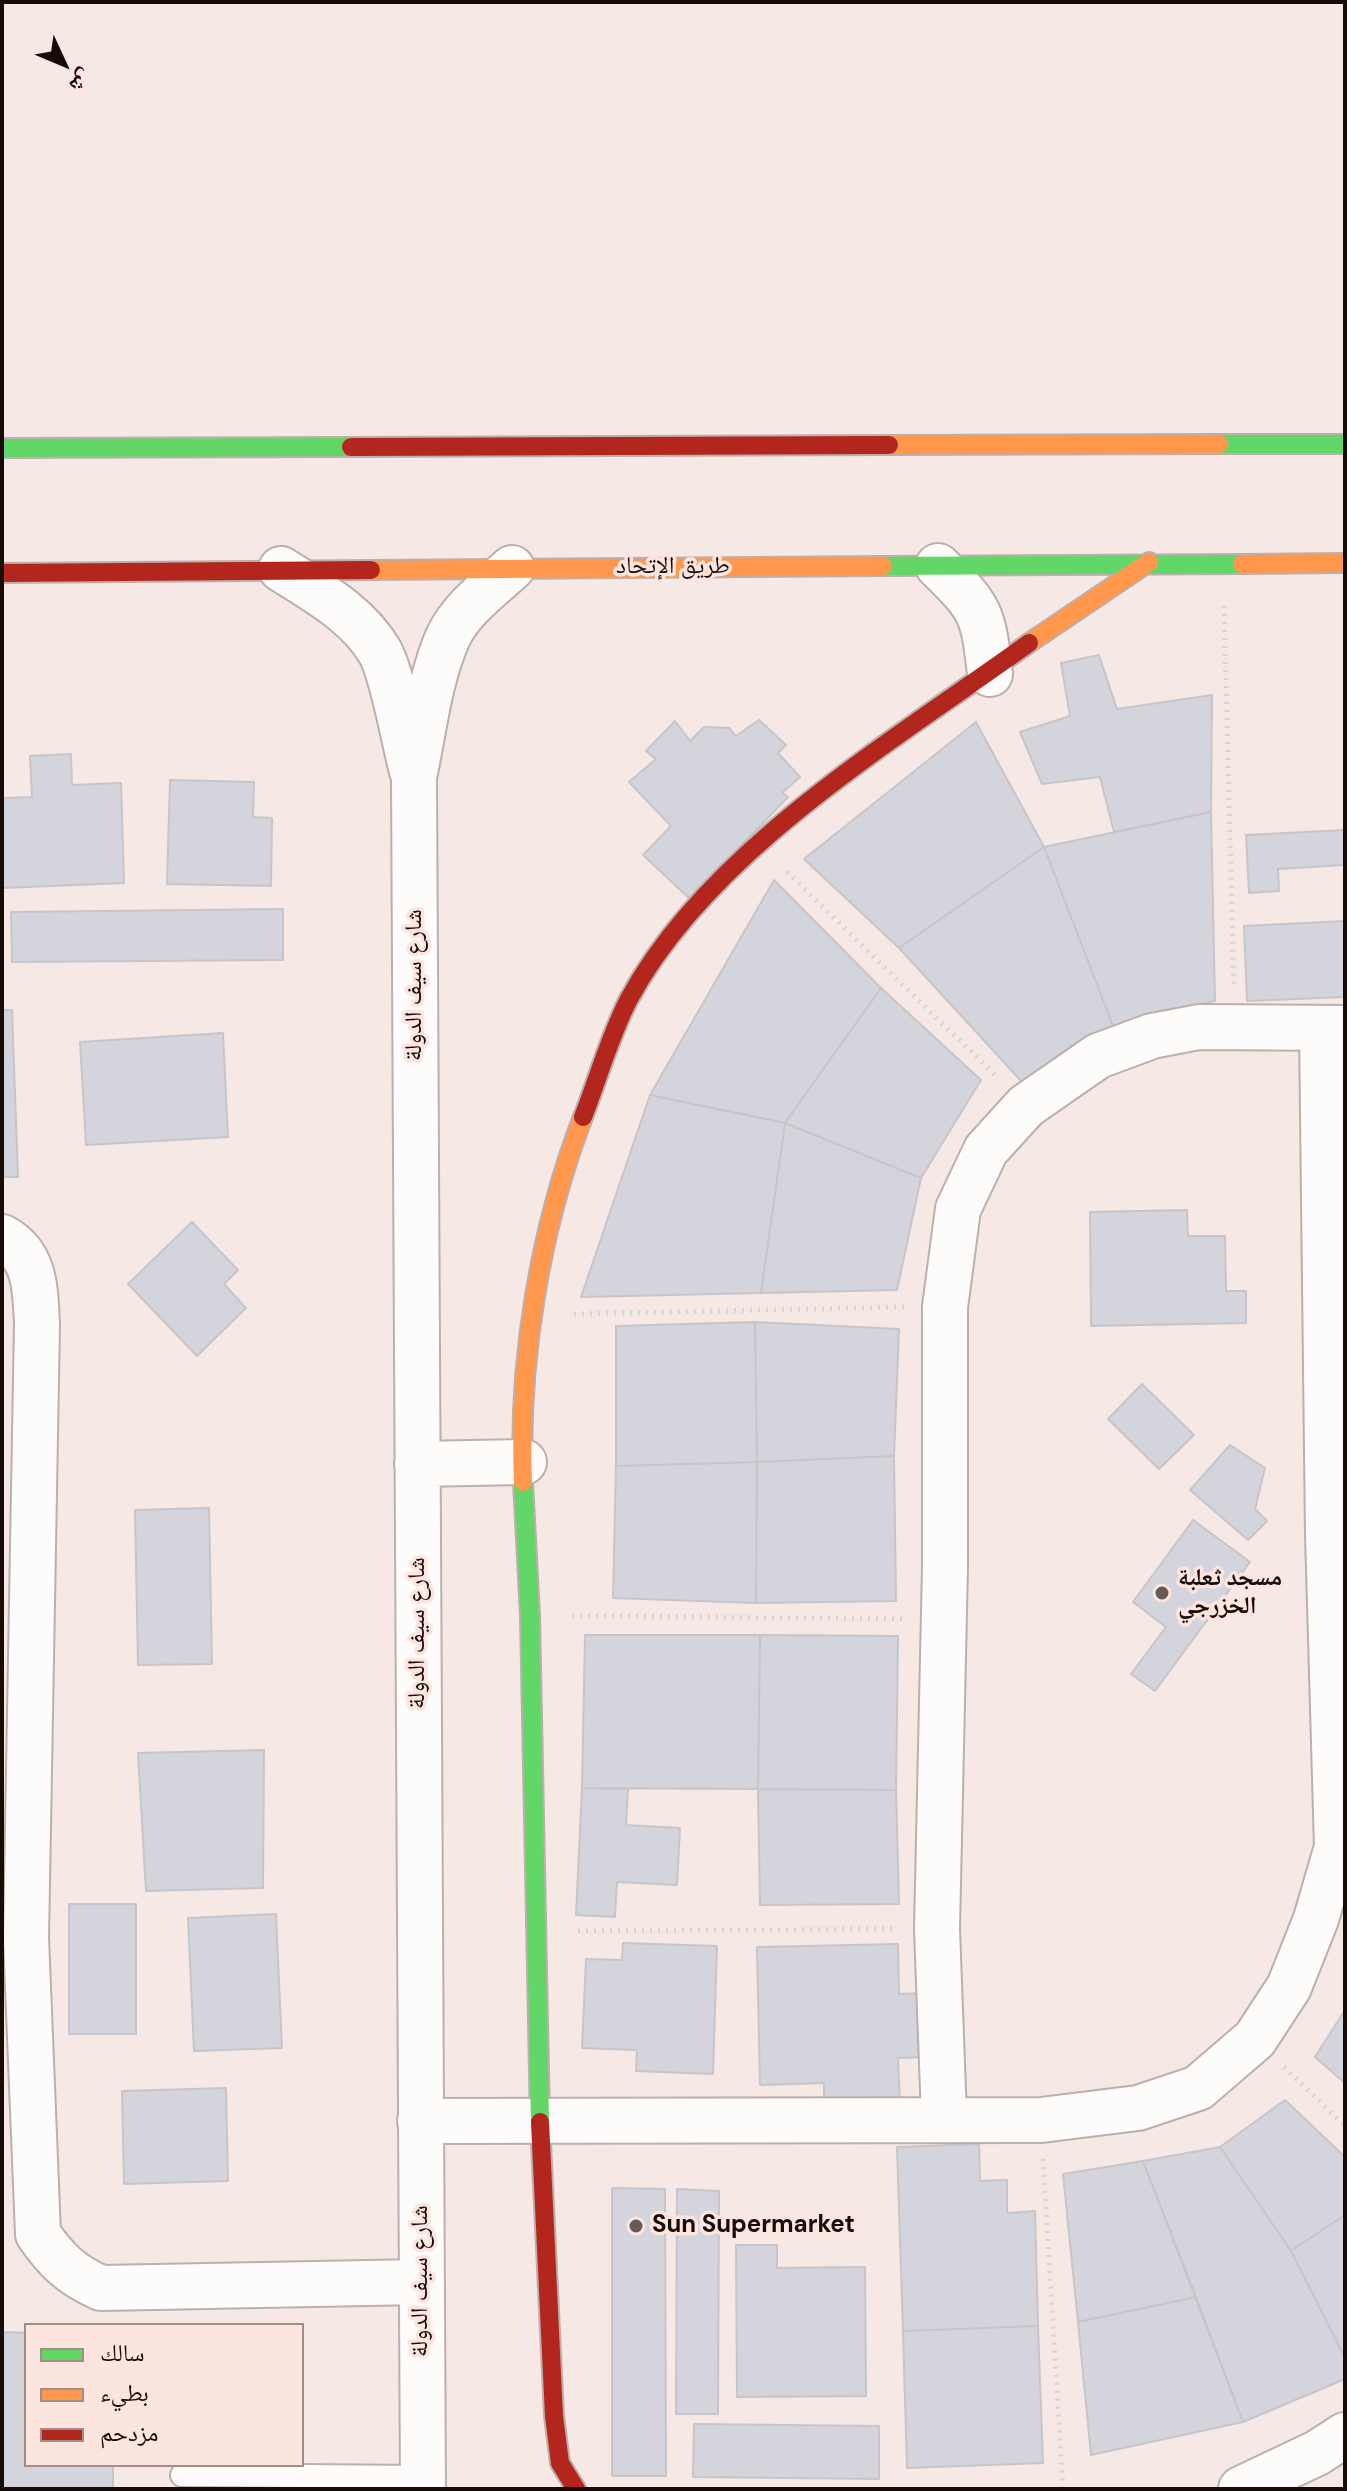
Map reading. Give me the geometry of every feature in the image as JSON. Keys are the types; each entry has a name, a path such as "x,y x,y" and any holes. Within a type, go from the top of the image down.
{"street":[{"path":"2,448 1345,444"},
{"path":"576,2489 560,2463 554,2416 540,2122 524,1462 527,1378 542,1249 570,1151 629,999 685,917 759,844 840,780 1071,613 1149,562"},
{"name":"طريق اﻹتحاد","path":"2,573 1149,562 1345,563"},
{"path":"938,566 974,601 985,629 990,674"},
{"name":"شارع سيف الدولة","path":"423,2483 414,777 436,672 449,635 475,600 512,568"},
{"name":"شارع سيف الدولة","path":"281,569 337,606 361,627 381,654 414,777"},
{"path":"420,2121 1041,2120 1138,2108 1198,2088 1255,2039 1289,1987 1316,1919 1337,1847 1328,1534 1333,1028 1235,1025 1152,1036 1098,1056 1026,1106 986,1150 958,1209 945,1307 937,1929 944,2118"},
{"path":"2,1237 29,1260 35,1280 37,1323 14,1938 38,2234 55,2259 75,2277 101,2288 421,2282"},
{"path":"417,1464 524,1462"},
{"path":"1241,2489 1317,2453 1345,2435"}],"lane":[{"path":"182,2475 423,2483"}],"path":[{"path":"1223,563 1235,1025"},
{"path":"759,844 1026,1106"},
{"path":"536,1314 945,1307"},
{"path":"530,1615 943,1619"},
{"path":"534,1931 937,1929"},
{"path":"1255,2039 1345,2126"},
{"path":"1041,2120 1063,2489"}],"building":[{"path":"1099,655 1117,709 1212,695 1211,812 1114,832 1100,777 1042,784 1020,732 1070,716 1061,663"},
{"path":"759,720 786,745 778,753 800,777 782,793 788,797 690,899 643,855 671,826 629,782 656,759 646,751 675,721 690,741 704,727 729,728 736,736"},
{"path":"976,722 1044,847 899,948 804,859"},
{"path":"71,754 72,785 121,783 124,883 2,888 2,798 32,797 30,756"},
{"path":"170,780 254,782 253,817 272,818 271,886 167,884"},
{"path":"1211,812 1215,1001 1113,1026 1044,847"},
{"path":"1345,830 1345,865 1278,869 1279,891 1249,893 1246,835"},
{"path":"1044,847 1113,1026 1023,1083 899,948"},
{"path":"774,880 881,988 785,1123 650,1095"},
{"path":"283,909 283,960 12,962 11,912"},
{"path":"1345,921 1345,997 1247,1001 1244,926"},
{"path":"881,988 981,1080 921,1178 785,1123"},
{"path":"2,1010 12,1010 18,1177 2,1177"},
{"path":"223,1033 228,1137 86,1145 80,1042"},
{"path":"650,1095 785,1123 761,1293 581,1297"},
{"path":"785,1123 921,1178 897,1290 761,1293"},
{"path":"1187,1210 1188,1236 1225,1236 1226,1291 1246,1291 1246,1323 1091,1326 1090,1212"},
{"path":"192,1222 238,1270 224,1284 246,1308 197,1356 128,1284"},
{"path":"755,1322 757,1462 616,1466 616,1326"},
{"path":"755,1322 899,1329 894,1456 757,1462"},
{"path":"1142,1384 1194,1435 1159,1469 1108,1419"},
{"path":"1230,1445 1265,1468 1255,1509 1267,1521 1248,1540 1190,1490"},
{"path":"894,1456 896,1601 756,1603 757,1462"},
{"path":"757,1462 756,1603 613,1598 616,1466"},
{"path":"209,1508 212,1664 138,1665 135,1510"},
{"path":"1193,1520 1250,1562 1155,1691 1131,1674 1166,1627 1133,1602"},
{"path":"585,1635 760,1635 758,1789 582,1788"},
{"path":"760,1635 898,1636 896,1790 758,1789"},
{"path":"264,1750 263,1888 146,1891 138,1753"},
{"path":"582,1788 628,1789 626,1825 680,1828 677,1885 617,1882 615,1917 576,1915"},
{"path":"758,1789 896,1790 899,1904 760,1905"},
{"path":"69,1904 136,1904 136,2034 69,2034"},
{"path":"276,1914 282,2048 194,2051 188,1918"},
{"path":"623,1943 717,1946 713,2074 636,2071 637,2050 582,2048 586,1959 622,1960"},
{"path":"898,1944 899,1994 927,1993 928,2057 898,2058 900,2105 824,2107 824,2083 760,2085 757,1947"},
{"path":"1345,2010 1345,2083 1315,2057"},
{"path":"226,2088 228,2181 124,2184 122,2091"},
{"path":"1285,2100 1345,2157 1345,2215 1291,2251 1220,2147"},
{"path":"979,2144 980,2181 1007,2180 1007,2213 1035,2211 1038,2326 903,2331 897,2147"},
{"path":"1220,2147 1291,2251 1345,2358 1345,2379 1243,2422 1143,2161"},
{"path":"1143,2161 1196,2297 1078,2322 1063,2174"},
{"path":"612,2188 665,2189 666,2476 612,2476"},
{"path":"677,2189 719,2191 718,2414 676,2414"},
{"path":"1345,2215 1345,2358 1291,2251"},
{"path":"736,2245 777,2245 777,2268 865,2267 866,2396 737,2397"},
{"path":"1196,2297 1243,2422 1091,2455 1078,2322"},
{"path":"1038,2326 1043,2463 907,2468 903,2331"},
{"path":"2,2332 24,2333 24,2467 113,2467 113,2489 2,2489"},
{"path":"694,2424 879,2426 879,2479 693,2477"}],"traffic: fast":[{"path":"1219,444 1345,444"},
{"path":"2,448 351,447"},
{"path":"883,566 1242,564"},
{"path":"523,1482 530,1615 540,2122"}],"traffic: slow":[{"path":"889,445 1219,444"},
{"path":"1029,643 1149,562"},
{"path":"1242,564 1345,563"},
{"path":"371,570 883,566"},
{"path":"523,1482 524,1390 535,1296 555,1204 583,1117"}],"traffic: jam":[{"path":"351,447 889,445"},
{"path":"2,573 371,570"},
{"path":"583,1117 629,999 664,945 706,894 755,846 809,802 1029,643"},
{"path":"540,2122 554,2416 560,2463 576,2489"}],"place":[{"name":"مسجد ثعلبة الخزرجي","path":"1162,1593"},
{"name":"Sun Supermarket","path":"636,2226"}]}
